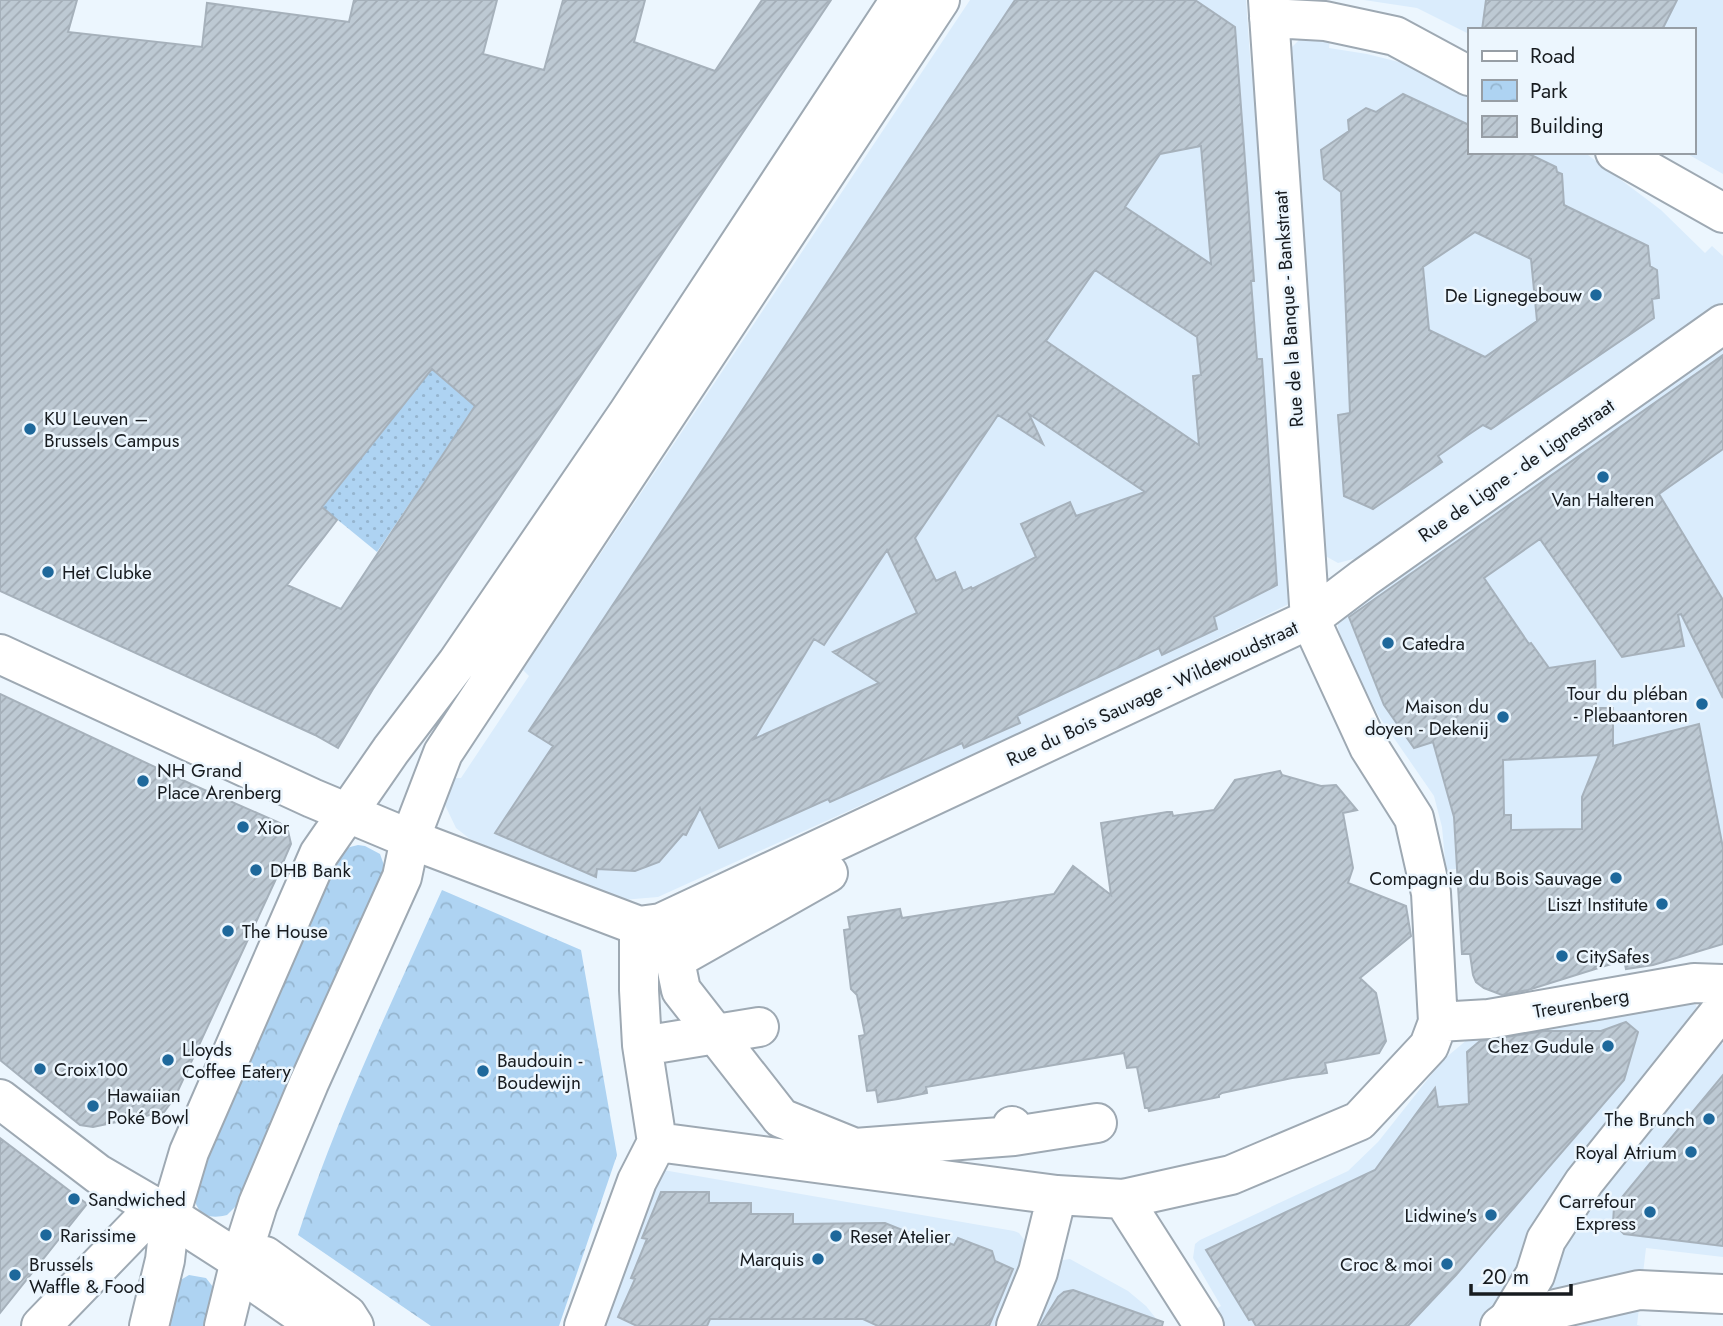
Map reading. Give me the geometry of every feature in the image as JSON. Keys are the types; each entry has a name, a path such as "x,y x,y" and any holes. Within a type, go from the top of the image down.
{"street":[{"path":"41,1326 162,1212 319,854 391,750 457,663 628,413 900,0"},
{"path":"224,1326 258,1204 402,877 410,839 434,773 457,730 940,0"},
{"path":"1269,9 1395,36 1468,75"},
{"name":"Rue de la Banque - Bankstraat","path":"1269,9 1310,618"},
{"path":"1619,154 1723,213"},
{"name":"Rue de Ligne - de Lignestraat","path":"1310,618 1723,324"},
{"name":"Rue du Bois Sauvage - Wildewoudstraat","path":"639,926 662,923 1310,618 1369,747 1413,818 1431,893 1438,1022"},
{"path":"0,654 312,798 410,839 639,926 642,1045 657,1142 637,1181 584,1326"},
{"path":"828,873 778,916 675,955 681,990 781,1118 810,1116 855,1148 1108,1119"},
{"name":"Treurenberg","path":"1438,1022 1489,1019 1694,984 1723,984"},
{"path":"1504,1323 1535,1275 1546,1240 1584,1182 1723,1008"},
{"path":"657,1142 1057,1195 1123,1199 1231,1175 1359,1121 1429,1046 1438,1022"},
{"path":"661,1043 759,1027"},
{"path":"0,1099 98,1174 240,1261 253,1281 318,1326"},
{"path":"1016,1326 1038,1272 1057,1195"},
{"path":"1123,1199 1204,1326"},
{"path":"149,1326 165,1260 162,1212"},
{"path":"240,1261 265,1256 347,1315 354,1326"},
{"path":"1504,1323 1639,1290 1723,1294"}],"shaded area":[{"path":"970,0 1246,0 1251,70 1285,69 1288,51 1302,37 1330,38 1329,48 1411,65 1468,92 1468,154 1587,154 1661,210 1705,253 1712,246 1723,256 1723,302 1716,310 1723,321 1723,848 1721,842 1446,870 1442,827 1434,796 1378,715 1338,628 1361,557 1338,563 1320,553 1289,604 1005,740 658,897 622,900 598,894 470,839 456,828 445,805 445,795 454,778 461,778 529,676 523,670"},
{"path":"1364,0 1723,0 1723,174 1688,154 1695,154 1695,28 1468,28 1468,34 1417,8"},
{"path":"1693,998 1698,1014 1694,1020 1723,1044 1723,1257 1646,1248 1637,1325 1642,1326 1188,1326 1221,1306 1193,1258 1195,1244 1348,1171 1378,1142 1443,1060 1468,1039"},
{"name":"Marquis","path":"663,1170 1014,1231 1019,1233 1028,1245 1057,1261 1070,1259 1128,1291 1146,1306 1162,1326 602,1326 652,1179"}],"green space":[{"path":"432,369 475,406 377,552 322,507"},
{"path":"358,845 380,854 385,868 238,1204 227,1215 218,1217 204,1214 196,1205 194,1182 340,853"},
{"path":"442,890 581,950 617,1155 559,1326 431,1326 298,1235 347,1104"},
{"path":"189,1275 206,1278 217,1292 211,1326 159,1326 179,1281"}],"building":[{"path":"0,0 77,0 68,32 202,47 207,3 349,22 354,0 497,0 483,54 544,70 563,0 645,0 634,42 715,71 762,0 831,0 442,584 338,748 315,735 0,591","holes":["432,369 475,406 341,609 287,585 337,520 322,507"]},
{"path":"1015,0 1195,0 1235,27 1254,281 1251,281 1257,359 1262,359 1277,585 1214,617 1217,629 1162,655 1159,648 1017,716 1020,723 964,748 962,743 719,848 700,808 686,835 683,834 659,862 635,871 597,869 596,877 495,833 553,746 529,731","holes":["1201,146 1211,264 1125,207 1160,154","1095,270 1197,337 1201,375 1193,376 1199,445 1046,341","1029,414 1145,492 1076,516 1070,502 1021,524 1036,557 972,589 971,587 963,591 955,572 936,581 915,538 998,415 1043,444","887,550 917,613 833,652 879,683 754,739 814,639 824,645"]},
{"path":"1486,0 1677,0 1663,28 1482,28"},
{"name":"De Lignegebouw","path":"1403,94 1468,125 1468,154 1529,154 1556,167 1557,172 1562,174 1564,205 1648,246 1650,266 1657,270 1659,298 1652,299 1654,318 1491,429 1483,425 1468,435 1438,456 1442,462 1373,509 1344,496 1338,415 1350,413 1341,192 1324,179 1321,150 1349,131 1348,120 1366,108 1376,112","holes":["1475,232 1531,259 1537,321 1485,357 1429,330 1423,267"]},
{"path":"1723,355 1723,449 1659,494 1723,600 1723,698 1681,614 1678,615 1684,646 1622,657 1540,539 1484,578 1529,644 1531,643 1549,668 1595,661 1596,708 1613,708 1613,746 1699,724 1723,848 1723,944 1653,965 1626,969 1624,960 1528,990 1502,995 1476,982 1470,954 1462,954 1454,817 1433,742 1414,748 1384,705 1349,617","holes":["1599,755 1582,797 1582,829 1511,830 1511,815 1504,815 1503,760"]},
{"path":"0,694 280,823 288,831 291,844 275,881 175,1097 164,1112 93,1127 80,1125 0,1060"},
{"path":"1280,771 1282,775 1321,786 1336,785 1357,810 1343,813 1353,868 1348,883 1406,906 1411,936 1360,978 1376,993 1386,1041 1379,1053 1325,1063 1327,1073 1292,1078 1149,1111 1145,1108 1137,1067 1127,1068 1124,1053 926,1087 927,1093 878,1102 876,1090 867,1091 859,1036 865,1035 857,995 851,989 844,930 850,929 848,917 900,909 902,918 1054,894 1073,866 1111,895 1101,823 1167,812 1172,812 1173,816 1214,810 1235,780"},
{"path":"1626,1022 1638,1032 1624,1080 1456,1275 1408,1326 1256,1326 1252,1319 1249,1320 1206,1250 1375,1170 1435,1088 1438,1107 1469,1104 1467,1052 1480,1041 1545,1031 1601,1031"},
{"name":"Royal Atrium","path":"1723,1075 1723,1246 1624,1234 1613,1223 1614,1207"},
{"path":"0,1138 87,1204 0,1313"},
{"name":"Marquis","path":"661,1192 709,1192 709,1203 751,1203 751,1214 793,1214 793,1224 885,1223 937,1244 939,1239 954,1245 958,1238 992,1251 995,1261 1013,1269 989,1326 878,1326 863,1319 710,1319 707,1326 637,1326 618,1317 635,1279 631,1278 647,1239 642,1238"},
{"path":"1073,1290 1163,1322 1162,1326 1040,1326 1058,1297"}],"place":[{"name":"De Lignegebouw","path":"1596,295"},
{"name":"KU Leuven – Brussels Campus","path":"30,429"},
{"name":"Van Halteren","path":"1603,477"},
{"name":"Het Clubke","path":"48,572"},
{"name":"Catedra","path":"1388,643"},
{"name":"Tour du pléban - Plebaantoren","path":"1702,704"},
{"name":"Maison du doyen - Dekenij","path":"1503,717"},
{"name":"NH Grand Place Arenberg","path":"143,781"},
{"name":"Xior","path":"243,827"},
{"name":"DHB Bank","path":"256,870"},
{"name":"Compagnie du Bois Sauvage","path":"1616,878"},
{"name":"Liszt Institute","path":"1662,904"},
{"name":"The House","path":"228,931"},
{"name":"CitySafes","path":"1562,956"},
{"name":"Chez Gudule","path":"1608,1046"},
{"name":"Lloyds Coffee Eatery","path":"168,1060"},
{"name":"Croix100","path":"40,1069"},
{"name":"Baudouin - Boudewijn","path":"483,1071"},
{"name":"Hawaiian Poké Bowl","path":"93,1106"},
{"name":"The Brunch","path":"1709,1119"},
{"name":"Royal Atrium","path":"1691,1152"},
{"name":"Sandwiched","path":"74,1199"},
{"name":"Carrefour Express","path":"1650,1212"},
{"name":"Lidwine's","path":"1491,1215"},
{"name":"Rarissime","path":"46,1235"},
{"name":"Reset Atelier","path":"836,1236"},
{"name":"Marquis","path":"818,1259"},
{"name":"Croc & moi","path":"1447,1264"},
{"name":"Brussels Waffle & Food","path":"15,1275"}]}
